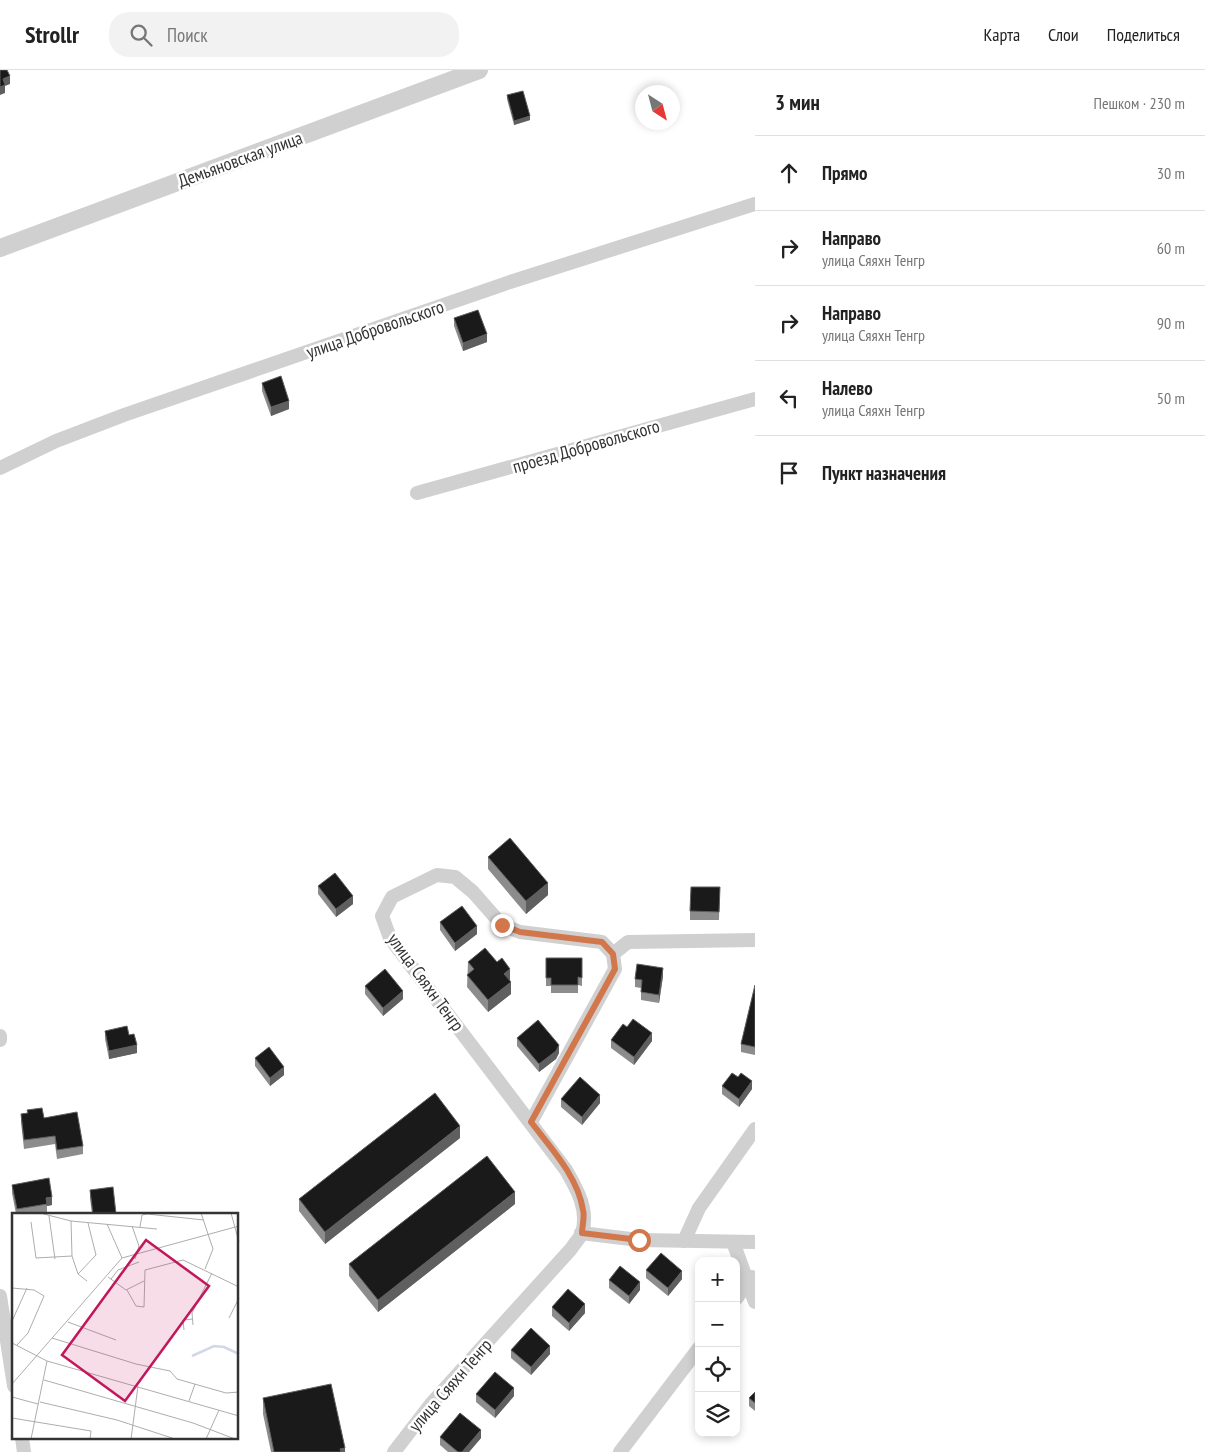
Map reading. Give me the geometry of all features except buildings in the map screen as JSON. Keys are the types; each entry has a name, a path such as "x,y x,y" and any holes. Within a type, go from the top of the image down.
{"street":[{"name":"Демьяновская улица","path":"0,248 479,70"},
{"name":"улица Добровольского","path":"0,468 56,442 124,415 510,282 755,204"},
{"name":"проезд Добровольского","path":"417,493 755,399"},
{"name":"улица Сяяхн Тенгр","path":"394,1452 431,1404 570,1249 582,1233 584,1212 579,1192 566,1170 390,938 382,916 392,897 437,875 455,877 473,892 502,925 520,932 602,942 613,954"},
{"path":"531,1122 615,969 613,954 628,942 755,940"},
{"path":"684,1241 699,1208 755,1129"},
{"path":"582,1233 639,1240 755,1242"},
{"path":"733,1242 752,1278 755,1302"},
{"path":"740,1294 752,1278"},
{"path":"0,1296 12,1373"},
{"path":"620,1452 695,1353"}],"route":[{"path":"502,925 520,932 602,942 613,954 615,969 531,1122 566,1170 579,1192 584,1212 582,1233 639,1240"}]}
